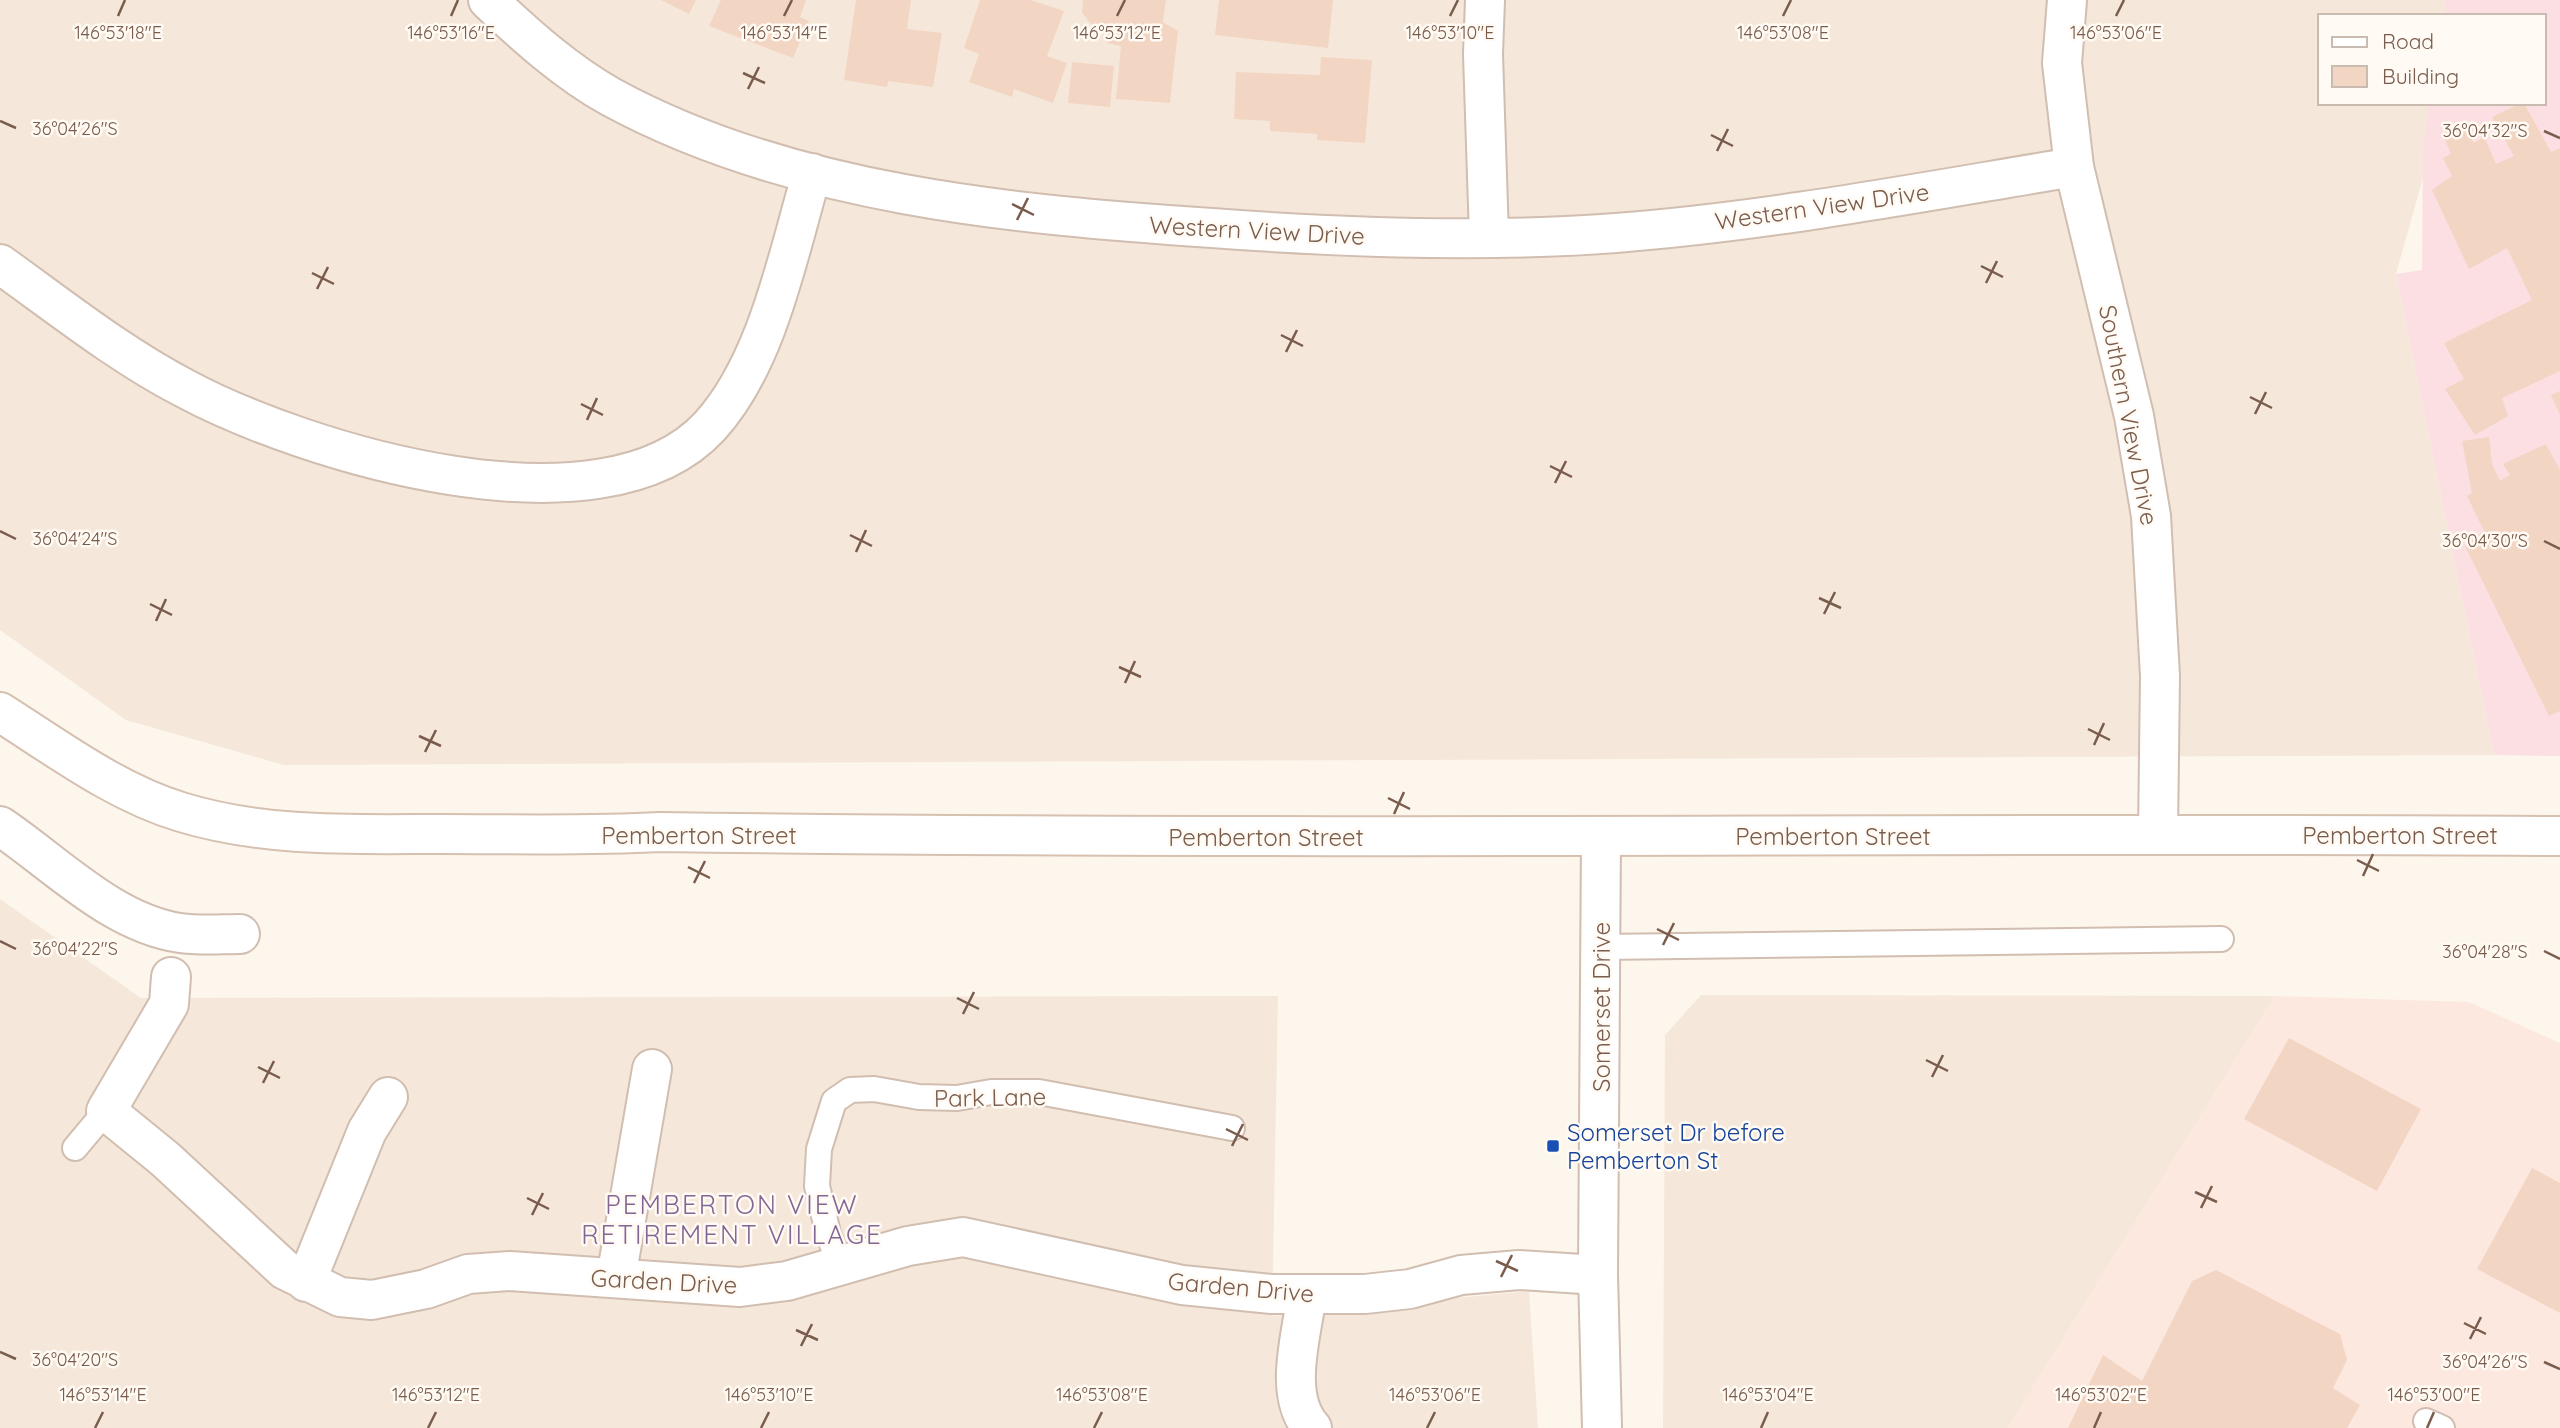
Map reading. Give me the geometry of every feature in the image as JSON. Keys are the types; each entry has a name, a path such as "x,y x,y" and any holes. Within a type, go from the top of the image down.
{"street":[{"name":"Western View Drive","path":"488,0 567,68 611,97 711,143 812,173 976,204 1137,223 1325,237 1489,237 1618,233 1781,214 2074,167"},
{"path":"1485,0 1483,54 1489,237"},
{"name":"Southern View Drive","path":"2067,0 2062,63 2074,167 2134,416 2151,516 2160,676 2158,834"},
{"path":"0,264 142,364 212,402 290,436 418,470 501,481 563,482 619,474 653,463 690,443 721,412 741,381 772,309 812,173"},
{"name":"Pemberton Street","path":"0,712 106,779 178,811 248,829 330,835 598,836 660,832 1052,838 2158,834 2560,836"},
{"path":"0,826 107,903 142,920 180,933 240,934"},
{"name":"Somerset Drive","path":"1601,837 1598,1275 1602,1428"},
{"path":"106,1111 169,1003 171,977"},
{"path":"616,1278 652,1069"},
{"path":"306,1282 367,1130 388,1097"},
{"name":"Garden Drive","path":"106,1111 165,1159 285,1270 340,1297 372,1300 426,1289 468,1274 510,1271 740,1287 786,1280 908,1246 963,1237 1182,1285 1307,1294 1365,1294 1410,1289 1461,1275 1519,1270 1598,1275"},
{"path":"1307,1294 1296,1381 1297,1399 1305,1420 1312,1428"}],"lane":[{"path":"171,977 180,933"},
{"path":"1602,947 2221,939"},
{"name":"Park Lane","path":"839,1264 828,1233 817,1186 819,1149 834,1101 850,1090 874,1089 919,1097 957,1098 991,1092 1039,1092 1232,1128"},
{"path":"75,1149 106,1111"}],"shaded area":[{"path":"0,0 2473,0 2470,14 2318,14 2318,105 2443,105 2396,274 2494,755 284,765 126,720 0,630"},
{"path":"2446,0 2560,0 2560,756 2494,755 2396,274 2422,270 2423,147 2430,105 2546,105 2546,14 2444,14"},
{"path":"0,899 141,998 1278,996 1272,1316 1529,1291 1538,1428 0,1428"},
{"path":"1701,995 2275,996 2008,1428 1663,1428 1665,1035"},
{"path":"2275,996 2469,1002 2560,1043 2560,1428 2008,1428"}],"building":[{"path":"661,0 696,0 689,14"},
{"path":"721,0 806,0 800,17 809,21 793,58 709,26"},
{"path":"856,0 911,0 907,29 942,33 933,87 888,81 887,87 844,80"},
{"path":"980,0 1031,0 1064,11 1047,56 1067,63 1053,103 1014,89 1012,97 969,82 979,54 964,48"},
{"path":"1083,0 1166,0 1163,22 1178,31 1170,103 1116,99 1121,46 1107,43 1108,25 1091,24 1082,13"},
{"path":"1219,0 1333,0 1328,48 1215,35"},
{"path":"1321,57 1372,60 1365,143 1317,140 1317,134 1270,131 1270,121 1234,119 1236,72 1320,75"},
{"path":"1072,62 1114,66 1110,107 1068,103"},
{"path":"2517,105 2525,105 2551,152 2560,148 2560,371 2502,398 2508,416 2475,435 2445,389 2464,379 2444,343 2532,300 2507,248 2469,269 2432,190 2452,176 2443,158 2451,154 2442,133 2461,122 2474,143 2484,137 2496,164 2514,156 2492,117"},
{"path":"2560,391 2560,415 2551,395"},
{"path":"2489,437 2492,464 2500,481 2510,475 2503,464 2546,444 2560,470 2560,711 2549,716 2465,546 2484,531 2467,496 2472,493 2462,441"},
{"path":"2289,1038 2421,1109 2377,1191 2244,1119"},
{"path":"2532,1168 2560,1183 2560,1313 2477,1269"},
{"path":"2216,1270 2340,1334 2347,1360 2333,1388 2360,1405 2347,1428 2068,1428 2103,1355 2142,1381 2192,1281"}],"place":[{"name":"Somerset Dr before Pemberton St","path":"1553,1146"}],"district":[{"name":"PEMBERTON VIEW RETIREMENT VILLAGE","path":"732,1219"}]}
